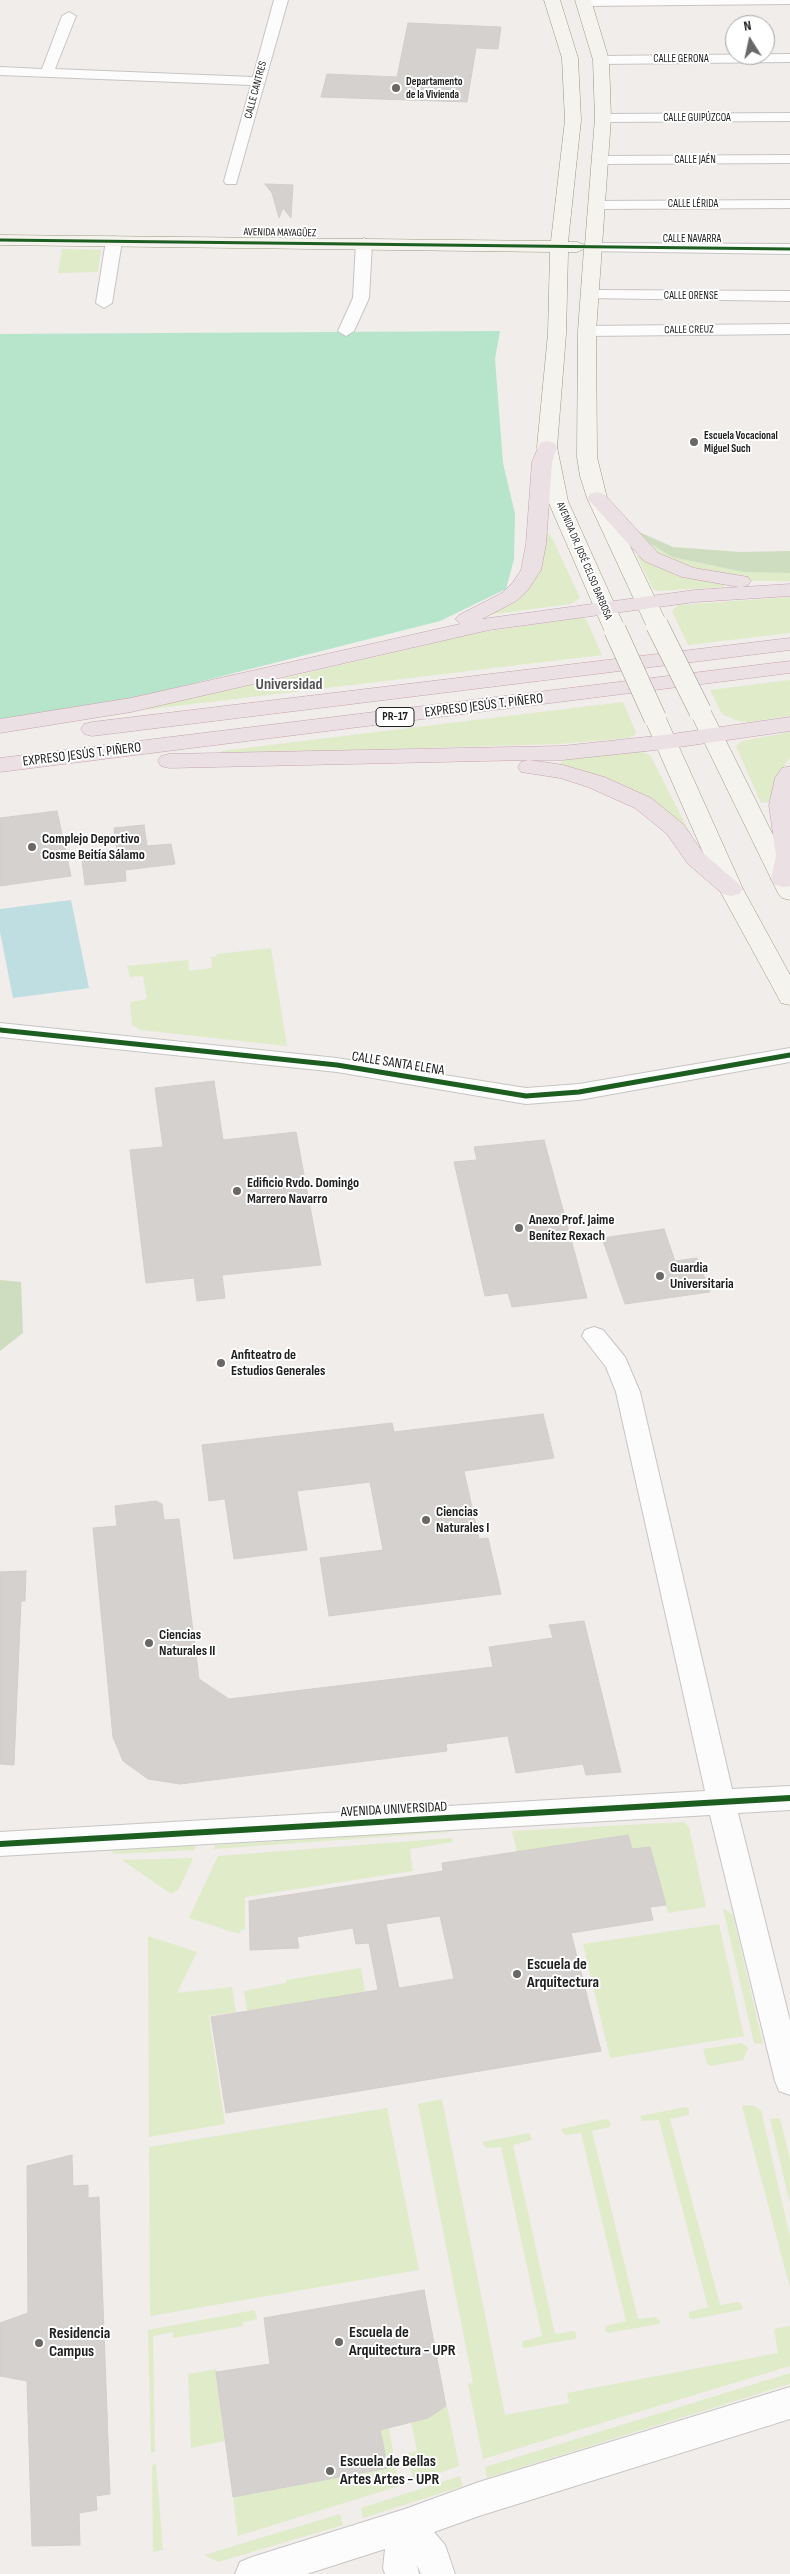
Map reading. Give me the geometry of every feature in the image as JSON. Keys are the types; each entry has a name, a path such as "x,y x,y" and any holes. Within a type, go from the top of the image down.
{"highway":[{"path":"388,645 483,612 509,597 521,586 531,570 534,558 542,462 547,447"},
{"path":"597,498 641,548 661,563 689,573 714,578 790,583"},
{"path":"0,726 131,705 388,645 489,624 646,602 739,592 790,590"},
{"name":"EXPRESO JESÚS T. PIÑERO","path":"0,740 790,644"},
{"name":"EXPRESO JESÚS T. PIÑERO","path":"0,764 790,667"},
{"path":"0,772 195,760 428,758 562,753 714,736 790,724"},
{"path":"428,758 563,772 623,792 643,803 675,829 696,859 731,889"},
{"path":"786,887 788,856 780,805 786,778 790,773"}],"main road":[{"name":"AVENIDA DR. JOSÉ CELSO BARBOSA","path":"552,0 566,40 572,72 572,120 559,247 557,334 547,447 558,501 603,607 666,742 731,889 790,997"},
{"path":"583,1 601,60 603,118 593,248 592,296 587,331 587,457 590,476 597,498 646,602 714,736 786,887"},
{"name":"AVENIDA MAYAGÜEZ","path":"0,240 593,248"}],"street":[{"name":"CALLE CANTRES","path":"232,181 281,0"},
{"path":"583,1 790,0"},
{"path":"47,73 69,16"},
{"name":"CALLE GERONA","path":"601,60 790,58"},
{"path":"0,71 258,81"},
{"name":"CALLE GUIPÚZCOA","path":"603,118 790,117"},
{"name":"CALLE JAÉN","path":"601,160 790,159"},
{"name":"CALLE LÉRIDA","path":"596,205 790,204"},
{"path":"104,303 114,241"},
{"path":"346,331 361,298 364,244"},
{"name":"CALLE NAVARRA","path":"593,248 790,249"},
{"name":"CALLE ORENSE","path":"592,296 790,296"},
{"name":"CALLE CREUZ","path":"587,331 790,329"},
{"name":"CALLE SANTA ELENA","path":"0,1030 337,1065 526,1096 579,1092 790,1055"},
{"path":"594,1336 616,1362 628,1392 721,1802 790,2081"},
{"name":"AVENIDA UNIVERSIDAD","path":"0,1844 790,1798"},
{"path":"252,2574 404,2526 479,2499 790,2403"},
{"path":"402,2574 400,2568 404,2526"},
{"path":"404,2526 433,2556 438,2574"}],"green space":[{"path":"62,249 101,250 98,272 58,273"},
{"path":"500,331 495,359 503,463 515,514 514,559 506,589 440,621 104,706 0,719 0,334"},
{"path":"546,530 553,540 580,598 571,604 487,615 518,597"},
{"path":"637,531 672,557 743,572 790,573 790,581 756,581 713,576 665,562"},
{"path":"637,531 673,547 740,552 790,551 790,573 743,572 672,557 651,544"},
{"path":"637,556 726,585 723,587 658,591 653,589"},
{"path":"790,597 790,633 688,645 672,611 678,605"},
{"path":"584,618 587,621 602,655 143,710 146,707 281,679 476,633"},
{"path":"790,680 790,716 748,722 738,721 722,714 710,690"},
{"path":"623,702 636,732 634,736 627,738 560,744 220,754 221,751"},
{"path":"790,732 790,757 777,777 769,802 761,803 736,746 742,741"},
{"path":"639,751 650,755 694,841 680,826 561,767 560,764 563,760"},
{"path":"271,948 287,1046 140,1030 132,1025 130,1002 147,999 143,976 130,977 127,966 188,960 189,971 212,968 211,957 216,957 217,954"},
{"path":"0,1280 21,1282 23,1333 0,1351"},
{"path":"684,1822 689,1827 706,1907 668,1913 650,1847 632,1849 628,1835 517,1852 512,1831"},
{"path":"449,1830 450,1832 214,1849 215,1845"},
{"path":"452,1838 453,1842 410,1849 413,1871 245,1897 245,1930 242,1929 239,1934 189,1918 218,1856"},
{"path":"196,1843 195,1850 115,1854 106,1848"},
{"path":"193,1858 179,1889 171,1894 122,1860"},
{"path":"723,1908 733,1915 763,2044 754,2043"},
{"path":"719,1924 744,2036 610,2058 583,1944"},
{"path":"148,1936 197,1952 177,1993 232,1987 236,2012 209,2016 225,2124 149,2137"},
{"path":"361,1968 365,1992 247,2011 244,1991 286,1983 286,1980"},
{"path":"742,2043 748,2048 743,2060 711,2066 707,2063 703,2049"},
{"path":"442,2099 505,2415 569,2403 567,2393 778,2353 774,2329 790,2326 790,2366 483,2459 468,2384 473,2383 418,2104"},
{"path":"752,2105 761,2110 790,2237 790,2288 742,2106"},
{"path":"686,2107 689,2109 689,2115 670,2119 720,2305 739,2302 743,2307 741,2310 693,2319 689,2318 689,2312 708,2307 659,2120 642,2121 640,2116"},
{"path":"387,2108 419,2270 150,2316 149,2147"},
{"path":"780,2118 790,2159 790,2204 770,2119"},
{"path":"606,2119 610,2121 610,2127 592,2131 638,2319 656,2317 660,2321 659,2324 608,2333 605,2331 606,2326 626,2321 581,2133 565,2135 561,2129"},
{"path":"529,2133 532,2140 513,2145 555,2334 574,2331 577,2336 575,2339 524,2348 522,2347 523,2341 542,2336 501,2147 486,2148 482,2142"},
{"path":"255,2310 257,2319 243,2322 243,2326 173,2338 173,2332 153,2336 155,2452 151,2453 148,2330"},
{"path":"216,2369 225,2441 191,2448 188,2374"},
{"path":"790,2373 790,2384 487,2478 485,2467"},
{"path":"447,2406 459,2466 413,2482 408,2453 417,2451 411,2422 428,2418"},
{"path":"389,2428 399,2486 238,2536 233,2497 387,2468 380,2430"},
{"path":"156,2464 163,2550 153,2552 152,2465"},
{"path":"460,2476 463,2486 363,2518 361,2508"},
{"path":"340,2514 343,2525 218,2562 204,2555"}],"water":[{"path":"71,900 89,988 13,998 0,932 0,909"}],"building":[{"path":"408,23 501,27 498,49 476,48 467,102 321,97 327,74 397,77"},
{"path":"265,184 293,185 291,218 283,208 279,218 272,193"},
{"name":"Complejo Deportivo Cosme Beitía Sálamo","path":"57,811 71,876 0,886 0,818"},
{"path":"144,825 147,846 171,844 175,864 125,870 126,881 85,885 82,860 118,857 114,828"},
{"name":"Edificio Rvdo. Domingo Marrero Navarro","path":"214,1081 223,1140 296,1132 321,1265 222,1275 225,1298 197,1301 194,1278 146,1283 130,1150 163,1147 155,1088"},
{"name":"Anexo Prof. Jaime Benítez Rexach","path":"544,1140 587,1298 512,1307 508,1293 485,1296 454,1162 477,1160 474,1147"},
{"name":"Guardia Universitaria","path":"664,1229 675,1261 697,1258 710,1292 625,1304 602,1238"},
{"name":"Ciencias Naturales I","path":"543,1414 554,1458 464,1471 479,1539 488,1538 501,1594 329,1616 320,1558 383,1550 370,1482 297,1491 307,1550 234,1559 225,1499 209,1501 202,1445 392,1423 394,1432"},
{"name":"Ciencias Naturales II","path":"156,1501 162,1504 164,1520 179,1519 199,1679 229,1699 493,1667 489,1647 553,1638 549,1625 584,1621 621,1772 586,1775 583,1764 516,1773 508,1736 446,1744 447,1751 180,1784 148,1779 123,1761 113,1737 93,1528 117,1526 115,1506"},
{"path":"26,1571 25,1601 21,1601 14,1765 0,1764 0,1572"},
{"name":"Escuela de Arquitectura","path":"628,1835 632,1849 650,1847 666,1905 650,1907 653,1920 571,1933 601,2051 226,2113 211,2017 378,1990 369,1943 356,1944 353,1928 297,1937 299,1948 250,1950 249,1901 443,1871 442,1863","holes":["440,1916 454,1979 399,1988 386,1924"]},
{"name":"Residencia Campus","path":"72,2155 73,2186 88,2185 88,2198 99,2197 110,2494 96,2496 97,2510 79,2513 80,2545 32,2546 27,2381 0,2376 0,2323 28,2313 27,2166"},
{"path":"424,2290 446,2406 428,2418 380,2430 388,2468 233,2497 216,2372 270,2364 264,2318"}],"cycle path":[{"path":"0,240 790,249"},
{"path":"0,1030 337,1065 526,1096 579,1092 790,1055"},
{"path":"0,1844 790,1798"}],"place":[{"name":"Departamento de la Vivienda","path":"396,88"},
{"name":"Escuela Vocacional Miguel Such","path":"694,442"},
{"name":"Complejo Deportivo Cosme Beitía Sálamo","path":"32,847"},
{"name":"Edificio Rvdo. Domingo Marrero Navarro","path":"237,1191"},
{"name":"Anexo Prof. Jaime Benítez Rexach","path":"519,1228"},
{"name":"Guardia Universitaria","path":"660,1276"},
{"name":"Anfiteatro de Estudios Generales","path":"221,1363"},
{"name":"Ciencias Naturales I","path":"426,1520"},
{"name":"Ciencias Naturales II","path":"149,1643"},
{"name":"Escuela de Arquitectura","path":"517,1974"},
{"name":"Escuela de Arquitectura - UPR","path":"339,2342"},
{"name":"Residencia Campus","path":"39,2343"},
{"name":"Escuela de Bellas Artes Artes - UPR","path":"330,2471"}],"district":[{"name":"Universidad","path":"289,685"}]}
